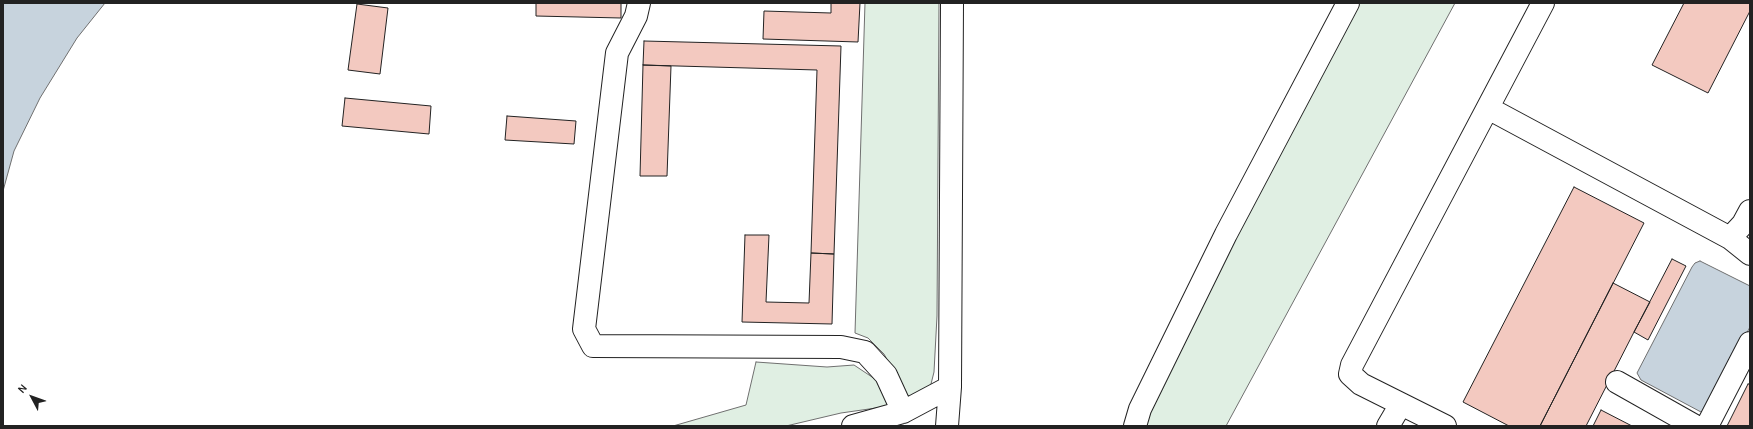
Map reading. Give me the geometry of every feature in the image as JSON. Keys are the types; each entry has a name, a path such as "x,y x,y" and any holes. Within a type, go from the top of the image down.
{"street":[{"path":"639,3 636,16 617,53 584,329 593,346 833,347 865,352 886,375 903,412"},
{"path":"946,426 950,387 952,3"},
{"path":"1135,426 1140,409 1226,234 1348,3"},
{"path":"1445,426 1361,384 1350,374 1352,365 1543,3"},
{"path":"1488,108 1730,238 1750,254"},
{"path":"1730,238 1743,224 1750,211"},
{"path":"1707,426 1750,343"},
{"path":"1617,382 1673,421 1695,426"},
{"path":"853,426 903,412 950,387"},
{"path":"1388,426 1401,404"}],"green space":[{"path":"865,3 939,3 937,316 934,372 929,392 918,400 906,395 884,354 868,338 855,333"},
{"path":"1358,3 1455,3 1226,426 1142,426 1175,351"},
{"path":"756,362 827,367 854,365 878,381 890,406 841,413 786,426 673,426 746,405"}],"shaded area":[{"path":"3,3 105,3 77,38 40,98 14,151 3,191"},
{"path":"1700,261 1750,286 1750,327 1705,412 1701,412 1641,380 1637,373 1692,267 1695,263"}],"building":[{"path":"536,3 621,3 621,18 536,16"},
{"path":"831,3 860,3 858,42 763,39 764,11 831,13"},
{"path":"1684,3 1750,3 1750,11 1708,93 1652,65"},
{"path":"357,4 388,8 380,74 348,70"},
{"path":"644,41 841,46 834,254 811,253 817,70 643,65"},
{"path":"643,65 671,66 667,176 640,176"},
{"path":"345,98 431,106 429,134 342,126"},
{"path":"507,116 576,121 574,144 505,140"},
{"path":"1574,187 1644,223 1540,426 1509,426 1463,402"},
{"path":"745,235 769,235 766,302 809,303 811,253 834,254 832,324 742,322"},
{"path":"1672,259 1686,266 1648,340 1634,332"},
{"path":"1613,283 1650,302 1586,426 1540,426"},
{"path":"1748,384 1750,384 1750,426 1727,426"},
{"path":"1601,410 1632,426 1593,426"}]}
